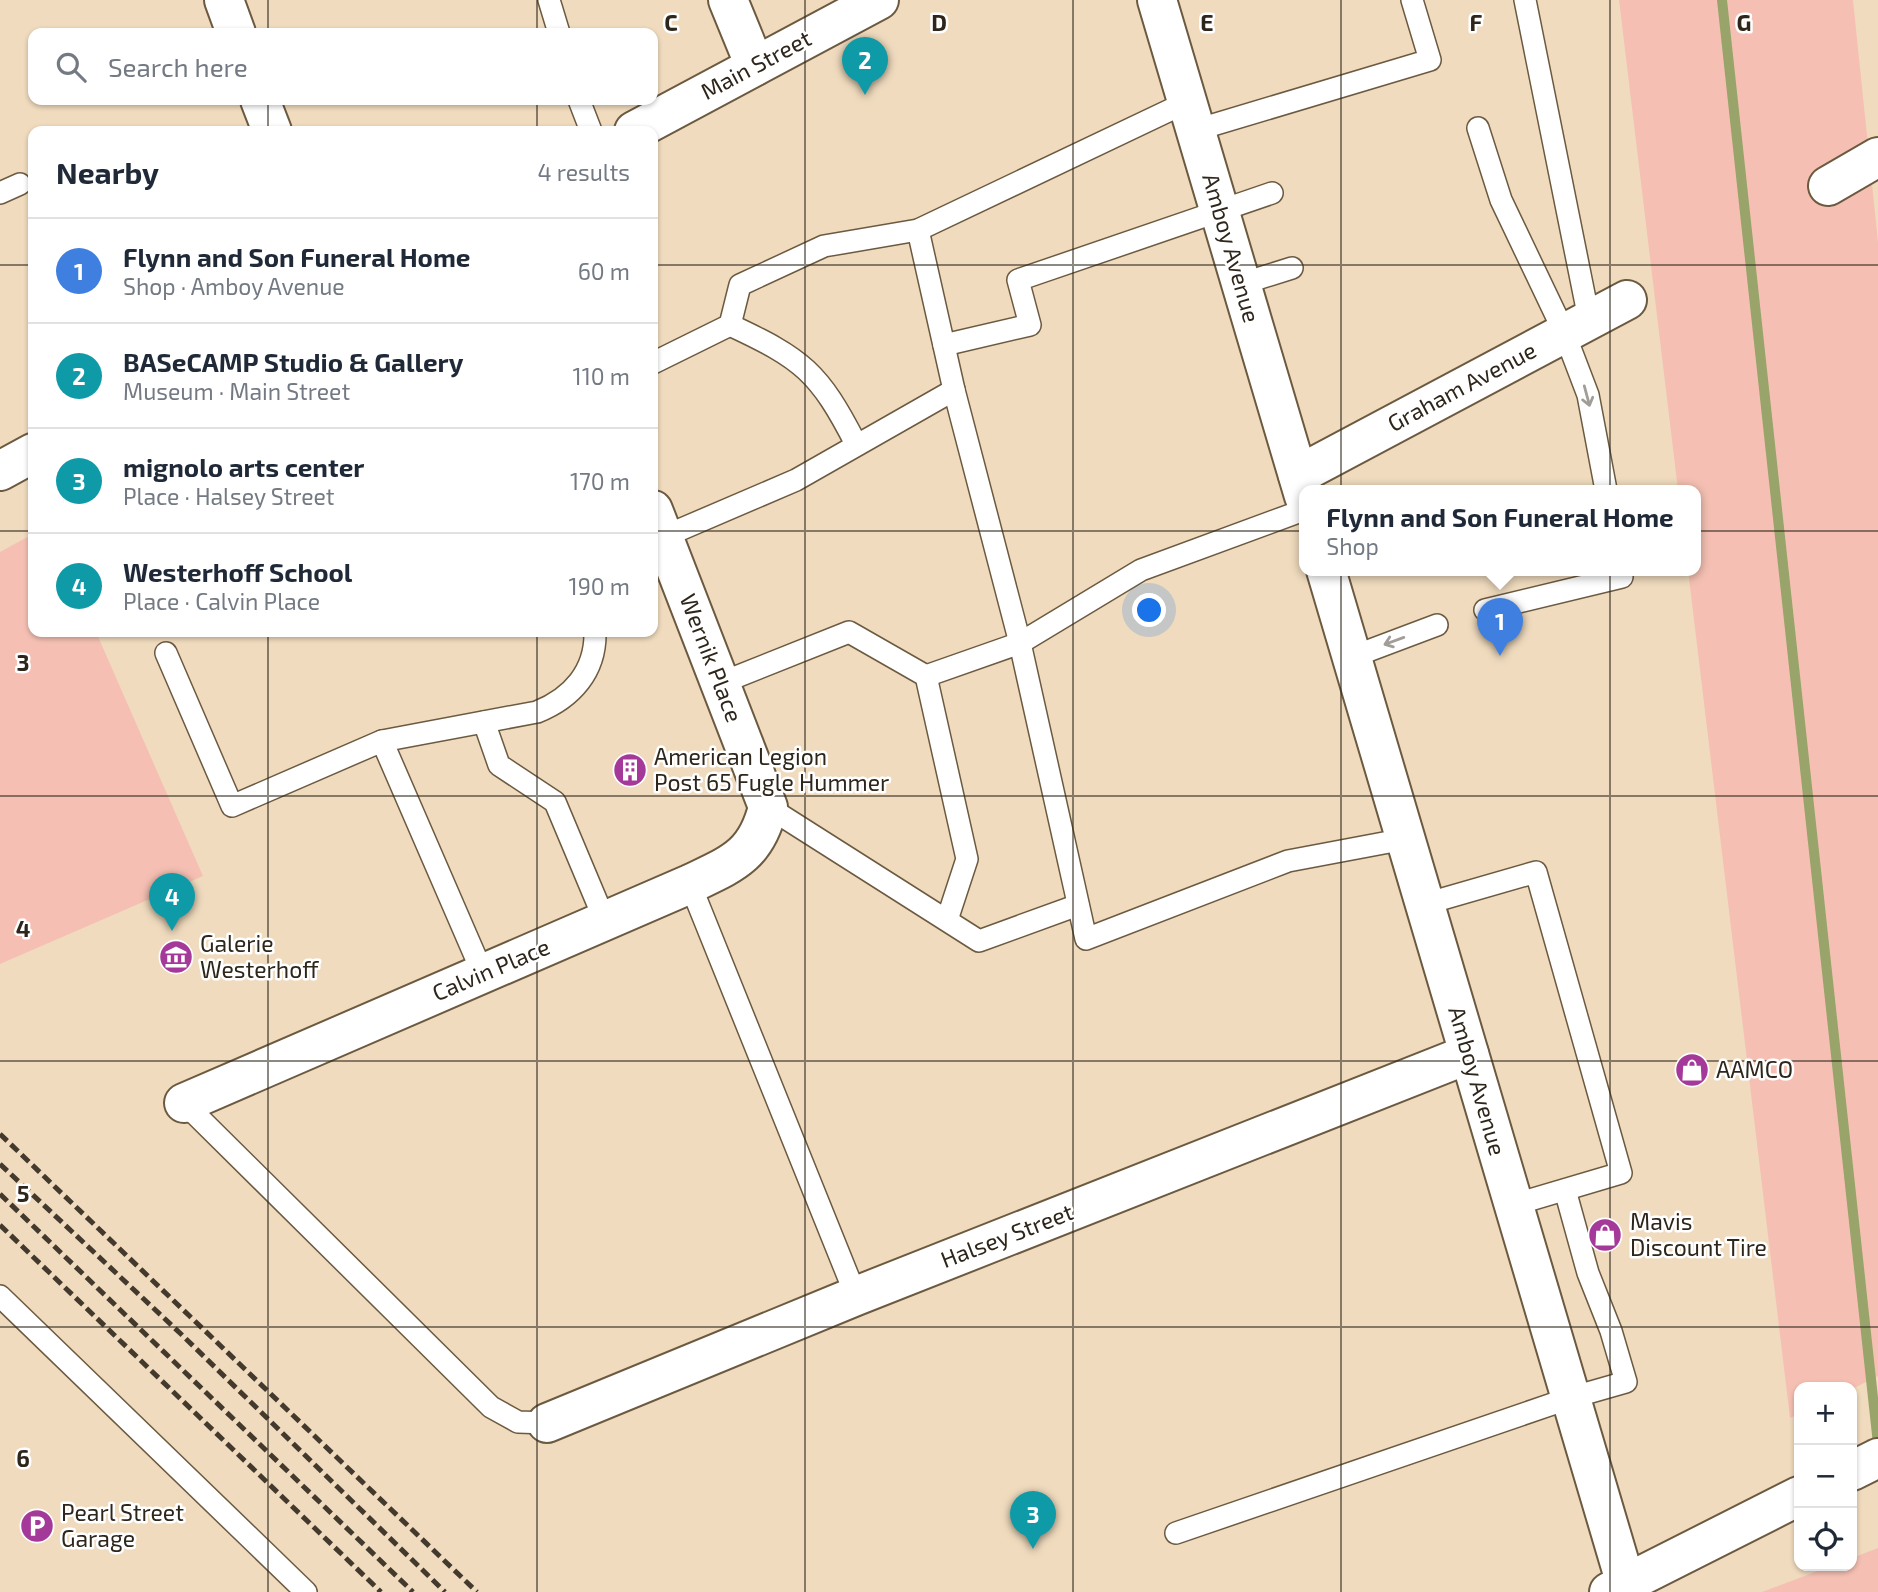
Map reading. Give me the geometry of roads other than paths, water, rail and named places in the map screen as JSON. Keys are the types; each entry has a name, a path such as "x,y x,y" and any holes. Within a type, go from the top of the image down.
{"street":[{"path":"224,0 234,28"},
{"path":"728,0 754,66"},
{"name":"Main Street","path":"643,126 879,0"},
{"name":"Amboy Avenue","path":"1157,0 1299,485"},
{"path":"262,105 270,126"},
{"path":"1828,186 1878,157"},
{"name":"Graham Avenue","path":"1317,485 1577,326 1627,300"},
{"path":"0,471 28,456"},
{"name":"Wernik Place","path":"658,524 768,807"},
{"name":"Amboy Avenue","path":"1328,576 1570,1398 1621,1588"},
{"name":"Calvin Place","path":"184,1102 690,884 741,857 756,842 768,807"},
{"name":"Halsey Street","path":"547,1423 856,1296 1469,1054"},
{"path":"1857,1468 1878,1458"},
{"path":"1621,1588 1794,1498"}],"lane":[{"path":"549,0 557,28"},
{"path":"730,326 740,285 824,246 918,230 1192,116 1430,60 1412,0"},
{"path":"1525,0 1588,395 1605,485"},
{"path":"581,105 589,126"},
{"path":"1478,128 1501,200 1577,326"},
{"path":"0,193 20,184"},
{"path":"944,345 1030,325 1018,280 1272,192"},
{"path":"918,230 954,390 1020,643 1086,939 1288,861 1405,839"},
{"path":"1241,284 1292,268"},
{"path":"658,361 730,326"},
{"path":"730,326 788,354 813,373 856,444"},
{"path":"658,524 796,480 954,390"},
{"path":"926,676 1020,643 1142,570 1299,495"},
{"path":"1485,610 1622,576"},
{"path":"1352,657 1437,625"},
{"path":"720,683 849,632 926,676 967,859 947,920"},
{"path":"166,653 232,806 382,741 537,712 554,705 568,695 591,664 594,637"},
{"path":"484,722 499,765 555,802 605,921"},
{"path":"382,741 483,974"},
{"path":"768,807 979,940 1077,905"},
{"path":"1425,904 1536,872 1621,1173 1513,1205"},
{"path":"690,884 856,1296"},
{"path":"184,1102 491,1407 518,1422 547,1423"},
{"path":"1177,1533 1570,1398 1626,1382 1611,1331 1588,1273 1565,1190"},
{"path":"0,1296 306,1592"}],"waterway":[{"path":"1722,0 1878,1444"}],"railway":[{"path":"0,1134 477,1592"},
{"path":"0,1164 181,1334 445,1592"},
{"path":"0,1194 413,1592"},
{"path":"0,1225 381,1592"}],"place":[{"name":"BASeCAMP Studio & Gallery","path":"865,95"},
{"name":"Flynn and Son Funeral Home","path":"1500,656"},
{"name":"American Legion Post 65 Fugle Hummer","path":"630,770"},
{"name":"Westerhoff School","path":"172,931"},
{"name":"Galerie Westerhoff","path":"176,957"},
{"name":"AAMCO","path":"1692,1070"},
{"name":"Mavis Discount Tire","path":"1605,1235"},
{"name":"Pearl Street Garage","path":"37,1526"},
{"name":"mignolo arts center","path":"1033,1549"}]}
